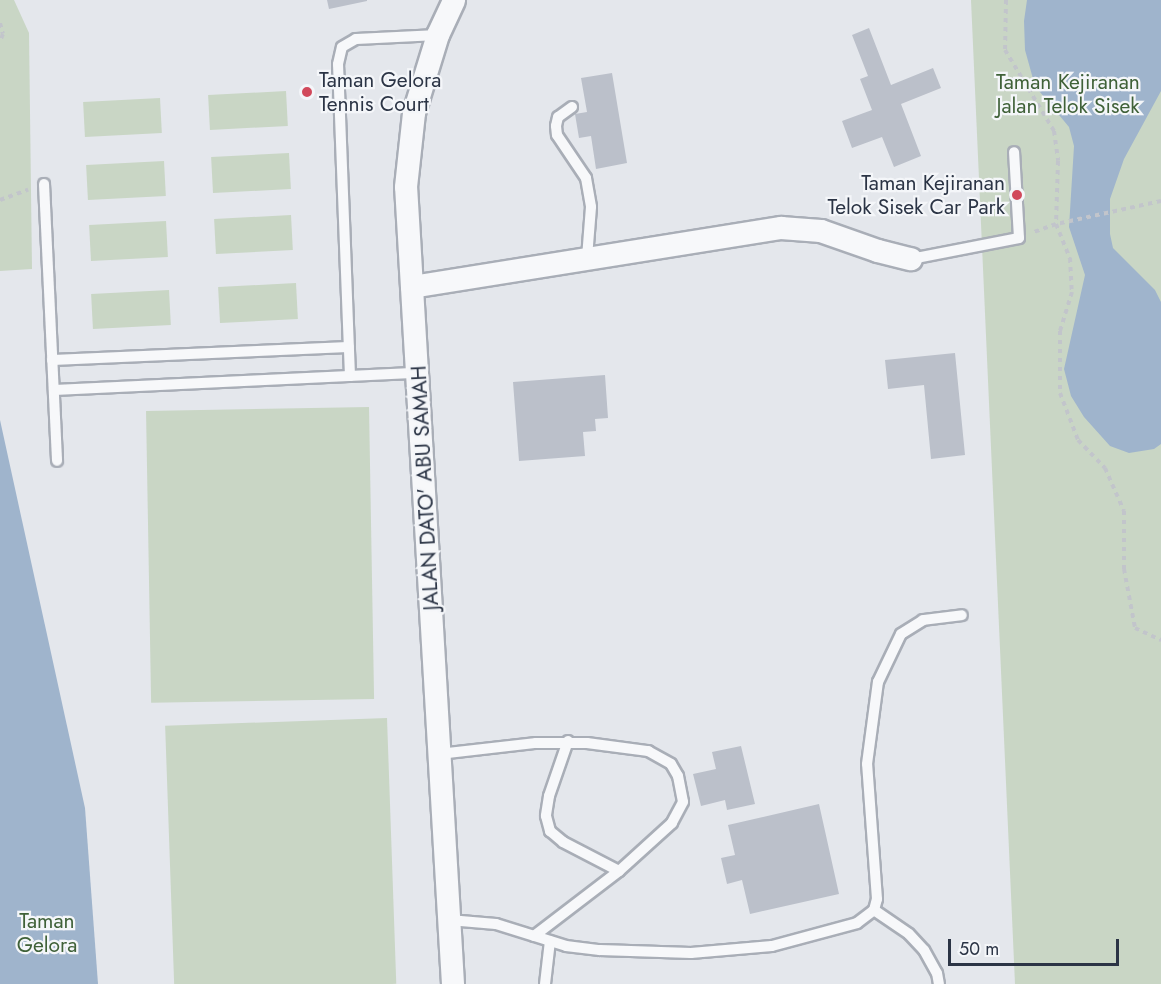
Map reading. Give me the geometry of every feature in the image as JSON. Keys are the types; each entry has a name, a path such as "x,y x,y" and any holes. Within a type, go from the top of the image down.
{"street":[{"name":"JALAN DATO' ABU SAMAH","path":"453,984 406,187 414,113 438,35 454,0"},
{"path":"412,287 782,228 821,231 878,251 911,259"}],"lane":[{"path":"350,376 338,64 342,46 356,39 438,35"},
{"path":"572,107 558,117 555,126 558,135 585,178 589,194 587,258"},
{"path":"911,259 1019,238 1014,152"},
{"path":"45,184 57,461"},
{"path":"52,360 349,346"},
{"path":"54,390 418,373"},
{"path":"449,920 486,922 566,946 611,951 732,951 772,946 857,923 874,910 877,899 867,764 878,682 901,634 923,620 962,615"},
{"path":"439,754 568,741 648,751 671,764 678,776 683,802 679,813 658,837 619,872 534,936"},
{"path":"568,741 549,796 546,816 550,831 563,842 619,872"},
{"path":"874,910 909,934 924,950 937,973 939,984"},
{"path":"545,984 550,941"}],"path":[{"path":"1006,0 1005,50 1054,131 1058,161 1056,224 1070,258 1072,292 1060,331 1060,393 1078,440 1105,468 1124,511 1124,569 1135,628 1161,640"},
{"path":"0,24 3,34 0,41"},
{"path":"0,200 45,184"},
{"path":"1019,238 1064,220 1161,201"}],"green space":[{"path":"0,0 14,0 29,33 32,269 0,271"},
{"name":"Taman Kejiranan Jalan Telok Sisek","path":"971,0 1161,0 1161,984 1015,984"},
{"path":"286,91 288,126 210,130 208,95"},
{"path":"160,98 162,133 85,137 83,102"},
{"path":"289,153 291,189 213,193 211,157"},
{"path":"164,161 166,196 88,200 86,165"},
{"path":"291,215 293,250 216,254 214,219"},
{"path":"166,221 168,257 91,261 89,225"},
{"path":"296,283 298,319 220,323 218,287"},
{"path":"169,290 171,325 93,329 91,294"},
{"path":"369,407 374,699 151,703 146,411"},
{"path":"387,718 396,984 174,984 165,726"}],"water":[{"path":"1027,0 1161,0 1161,91 1124,159 1110,199 1110,234 1113,248 1155,290 1161,302 1161,444 1154,449 1129,453 1110,446 1084,417 1071,396 1064,369 1085,275 1069,227 1074,146 1069,127 1035,86 1025,50 1024,21"},
{"name":"Taman Gelora","path":"0,420 85,808 98,984 0,984"}],"building":[{"path":"327,0 367,0 367,1 329,9"},
{"path":"869,28 891,85 933,68 941,88 901,104 921,156 894,167 882,137 852,148 842,121 872,110 860,79 868,76 852,35"},
{"path":"612,73 627,163 596,169 591,136 579,138 575,114 587,112 581,78"},
{"path":"955,353 965,455 931,459 924,385 888,389 885,360"},
{"path":"605,375 608,418 595,419 596,431 583,432 585,456 519,461 513,382"},
{"path":"741,746 755,804 727,810 725,800 701,806 693,774 716,769 712,752"},
{"path":"819,804 839,894 750,914 742,880 727,884 721,858 735,855 728,825"}],"place":[{"name":"Taman Gelora Tennis Court","path":"307,92"},
{"name":"Taman Kejiranan Telok Sisek Car Park","path":"1017,195"}]}
